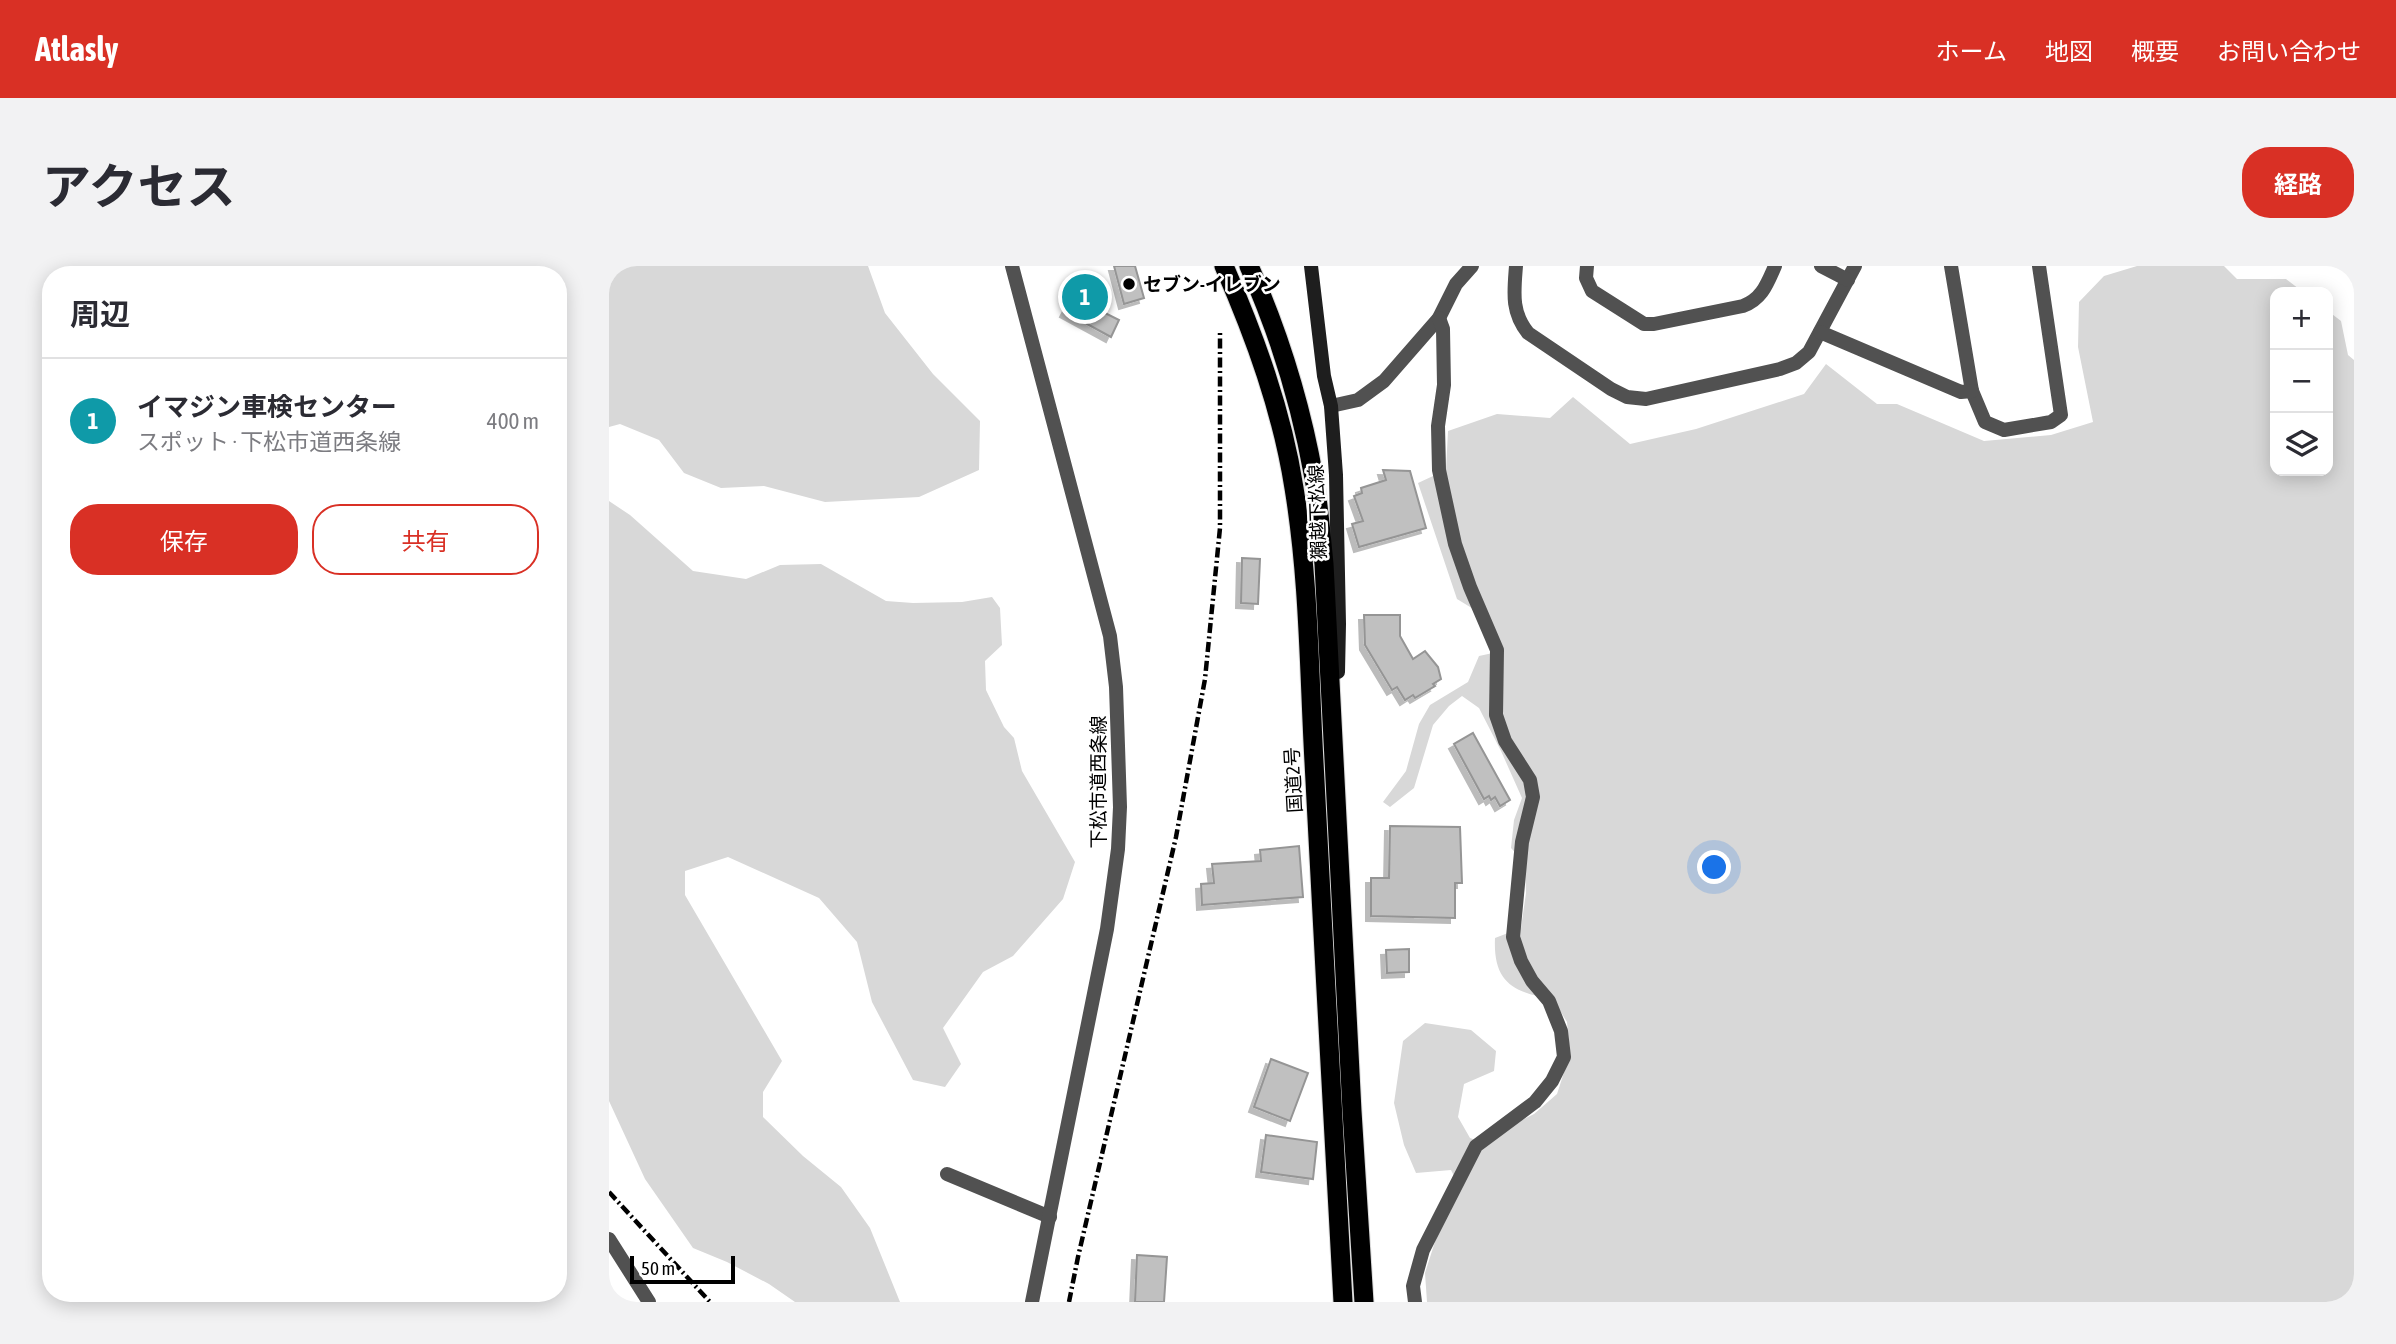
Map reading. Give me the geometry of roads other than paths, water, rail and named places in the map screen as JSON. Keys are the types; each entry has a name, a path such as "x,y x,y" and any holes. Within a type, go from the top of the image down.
{"highway":[{"name":"国道2号","path":"1224,266 1260,352 1279,418 1294,486 1304,562 1321,857 1328,1062 1343,1302"},
{"path":"1249,266 1281,348 1301,416 1314,479 1324,564 1364,1302"}],"main road":[{"name":"獺越下松線","path":"1311,266 1324,376 1331,406 1336,475 1339,559 1335,759"}],"street":[{"name":"下松市道西条線","path":"1012,266 1110,636 1116,687 1120,807 1113,889 1032,1302"},
{"path":"1456,284 1457,266"},
{"path":"1331,406 1358,400 1384,382 1439,318 1456,284 1472,266"},
{"path":"1515,266 1514,305 1519,323 1528,334 1627,397 1646,399 1780,369 1795,363 1809,352 1855,266"},
{"path":"1587,266 1586,278 1592,292 1644,324 1743,306 1756,301 1775,266"},
{"path":"1821,266 1848,280"},
{"path":"1951,266 1972,391 1985,422 2004,430 2052,422 2061,415 2039,266"},
{"path":"1415,1302 1413,1286 1423,1250 1476,1146 1535,1101 1552,1081 1564,1057 1561,1031 1549,1001 1532,981 1521,961 1513,937 1522,842 1533,797 1530,780 1506,741 1496,715 1497,649 1455,544 1439,470 1438,426 1444,385 1443,329 1439,318"},
{"path":"1820,332 1961,392 1972,391"},
{"path":"947,1174 1050,1217"},
{"path":"609,1239 649,1302"}],"railway":[{"path":"1069,1302 1176,837 1205,679 1220,528 1220,330"},
{"path":"609,1192 710,1302"}],"place":[{"name":"セブン-イレブン","path":"1129,284"},
{"name":"イマジン車検センター","path":"1085,297"}]}
